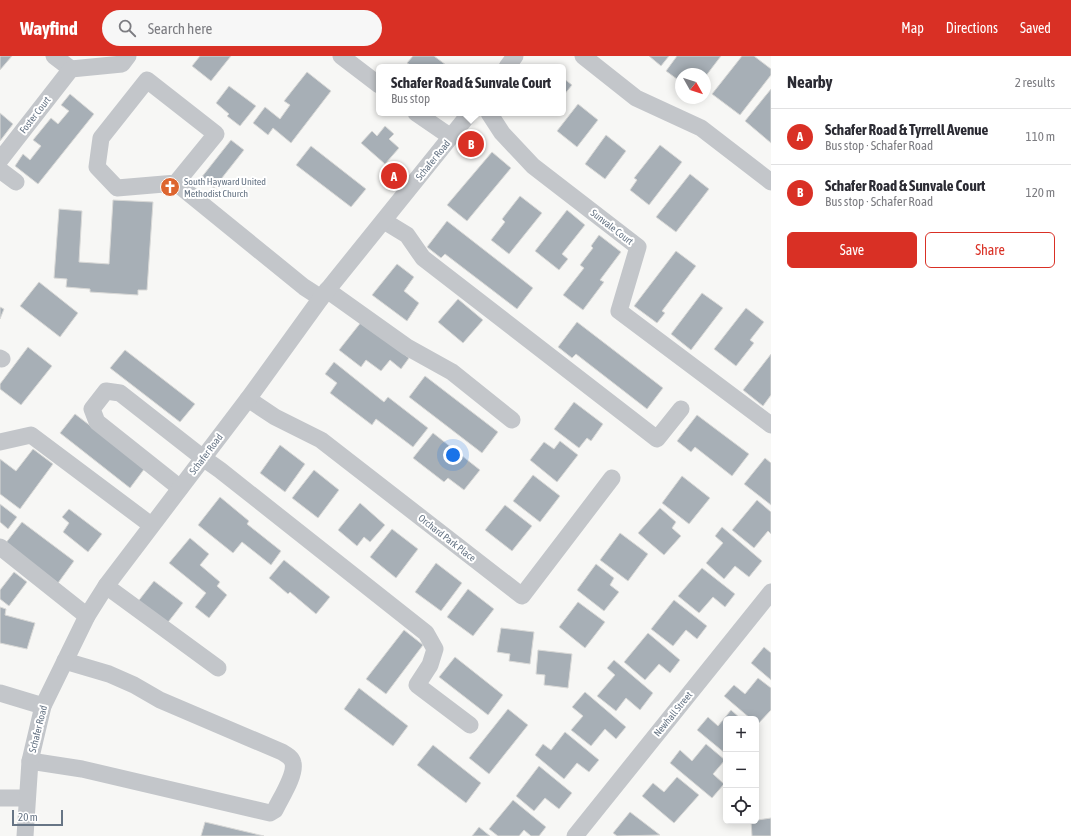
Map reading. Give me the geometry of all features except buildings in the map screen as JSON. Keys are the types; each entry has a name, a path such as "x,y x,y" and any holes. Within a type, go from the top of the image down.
{"street":[{"path":"54,56 71,70 122,64 128,56"},
{"path":"341,56 376,83"},
{"path":"583,56 636,98 701,128 771,182"},
{"name":"Foster Court","path":"0,160 71,70"},
{"path":"176,183 216,134 147,80 101,138 97,167 117,188 176,183 304,287 324,294 407,347 452,372 512,420"},
{"path":"420,116 451,137"},
{"name":"Schafer Road","path":"25,836 30,761 43,706 87,616 106,586 248,399 324,294 468,116"},
{"name":"Sunvale Court","path":"491,116 502,134 533,166 638,248 619,311 771,425"},
{"path":"0,170 16,182"},
{"path":"384,221 407,235 423,258 657,439 681,408"},
{"path":"180,488 97,422 92,409 106,390 120,393 426,633 435,649 430,665 417,685 470,725"},
{"name":"Orchard Park Place","path":"248,399 275,417 321,440 522,596 612,478"},
{"path":"0,442 31,434 151,525"},
{"path":"0,547 87,616"},
{"path":"106,586 218,668"},
{"name":"Newhall Street","path":"575,836 771,592"},
{"path":"30,761 82,769 270,813 275,810 293,773 293,764 291,759 282,752 160,700 134,685 110,674 65,661"},
{"path":"0,693 43,706"},
{"path":"0,798 27,798"}],"place":[{"name":"Schafer Road & Sunvale Court","path":"471,144"},
{"name":"Schafer Road & Tyrrell Avenue","path":"394,176"},
{"name":"South Hayward United Methodist Church","path":"170,187"}]}
